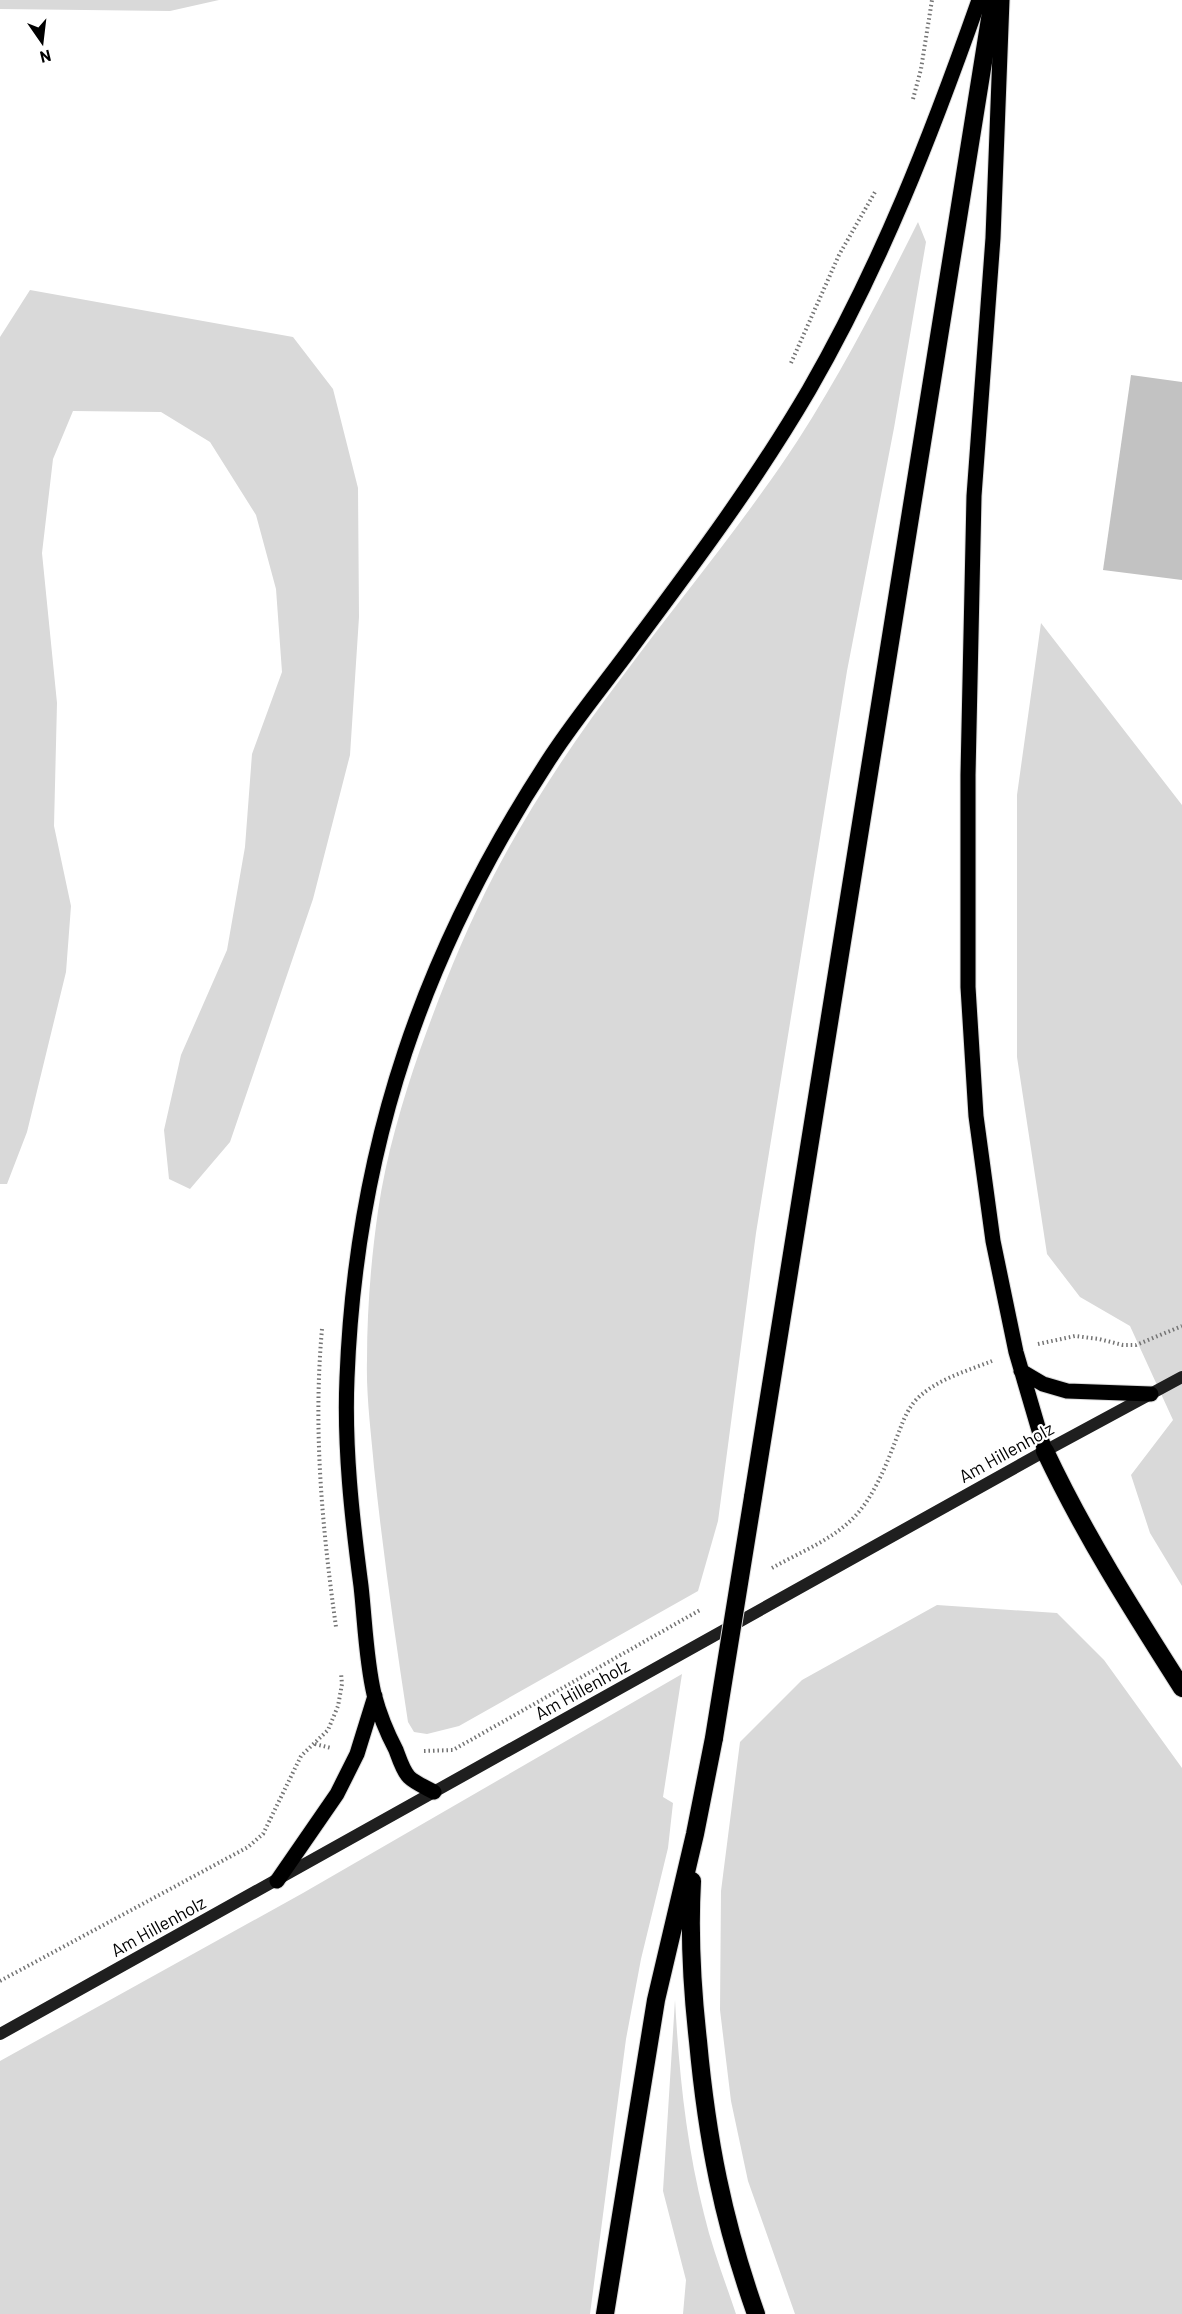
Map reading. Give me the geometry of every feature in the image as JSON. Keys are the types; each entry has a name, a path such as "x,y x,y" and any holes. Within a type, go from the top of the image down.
{"highway":[{"path":"605,2314 656,2000 695,1834 714,1738 993,0"},
{"path":"1045,1451 1061,1485 1131,1609 1182,1688"},
{"path":"695,1834 692,1894 694,2007 707,2128 720,2198 756,2314"}],"main road":[{"path":"434,1792 409,1776 396,1752 375,1696 348,1470 346,1382 353,1289 374,1163 390,1095 412,1027 445,946 482,871 518,808 555,750 710,542 761,468 809,391 852,311 893,225 930,138 980,0"},
{"path":"1002,0 993,238 974,495 968,776 968,987 976,1116 993,1241 1016,1352 1045,1451"},
{"path":"1021,1371 1043,1384 1067,1391 1152,1394"},
{"path":"277,1881 337,1794 357,1754 375,1696"}],"street":[{"name":"Am Hillenholz","path":"0,2034 1045,1451 1182,1377"}],"path":[{"path":"911,104 921,69 932,0"},
{"path":"790,366 839,255 880,183"},
{"path":"322,1326 317,1380 321,1498 337,1635"},
{"path":"772,1568 839,1531 857,1514 872,1493 904,1416 916,1400 936,1385 960,1373 1038,1344 1075,1336 1122,1345 1136,1345 1182,1326"},
{"path":"396,1752 453,1750 700,1610"},
{"path":"0,1981 248,1847 263,1834 301,1756 328,1730 338,1706 342,1684 341,1666"}],"shaded area":[{"path":"0,0 219,0 170,11 0,9"},
{"path":"918,222 926,242 894,428 847,671 756,1233 718,1521 698,1591 459,1726 427,1734 414,1732 408,1722 385,1563 374,1467 367,1373 370,1285 381,1190 413,1070 463,939 483,896 523,822 589,721 735,529 798,440 846,360"},
{"path":"30,290 293,337 333,389 358,488 359,617 350,755 313,899 230,1142 190,1189 169,1179 164,1130 181,1055 227,950 245,847 252,754 282,672 276,589 256,515 210,442 161,412 73,411 53,459 42,553 57,703 54,826 71,906 66,972 27,1132 7,1184 0,1184 0,337"},
{"path":"1041,623 1182,805 1182,1586 1150,1533 1131,1475 1173,1420 1130,1326 1080,1297 1047,1254 1017,1057 1017,795"},
{"path":"937,1605 1057,1613 1104,1660 1182,1768 1182,2314 795,2314 748,2181 731,2101 720,2010 721,1891 740,1742 802,1680"},
{"path":"682,1674 663,1797 673,1803 668,1848 641,1959 626,2039 590,2314 0,2314 0,2061 303,1893"},
{"path":"675,2000 681,2081 692,2161 707,2227 736,2314 683,2314 686,2280 663,2191"}],"building":[{"path":"1131,375 1182,382 1182,580 1103,570"}]}
